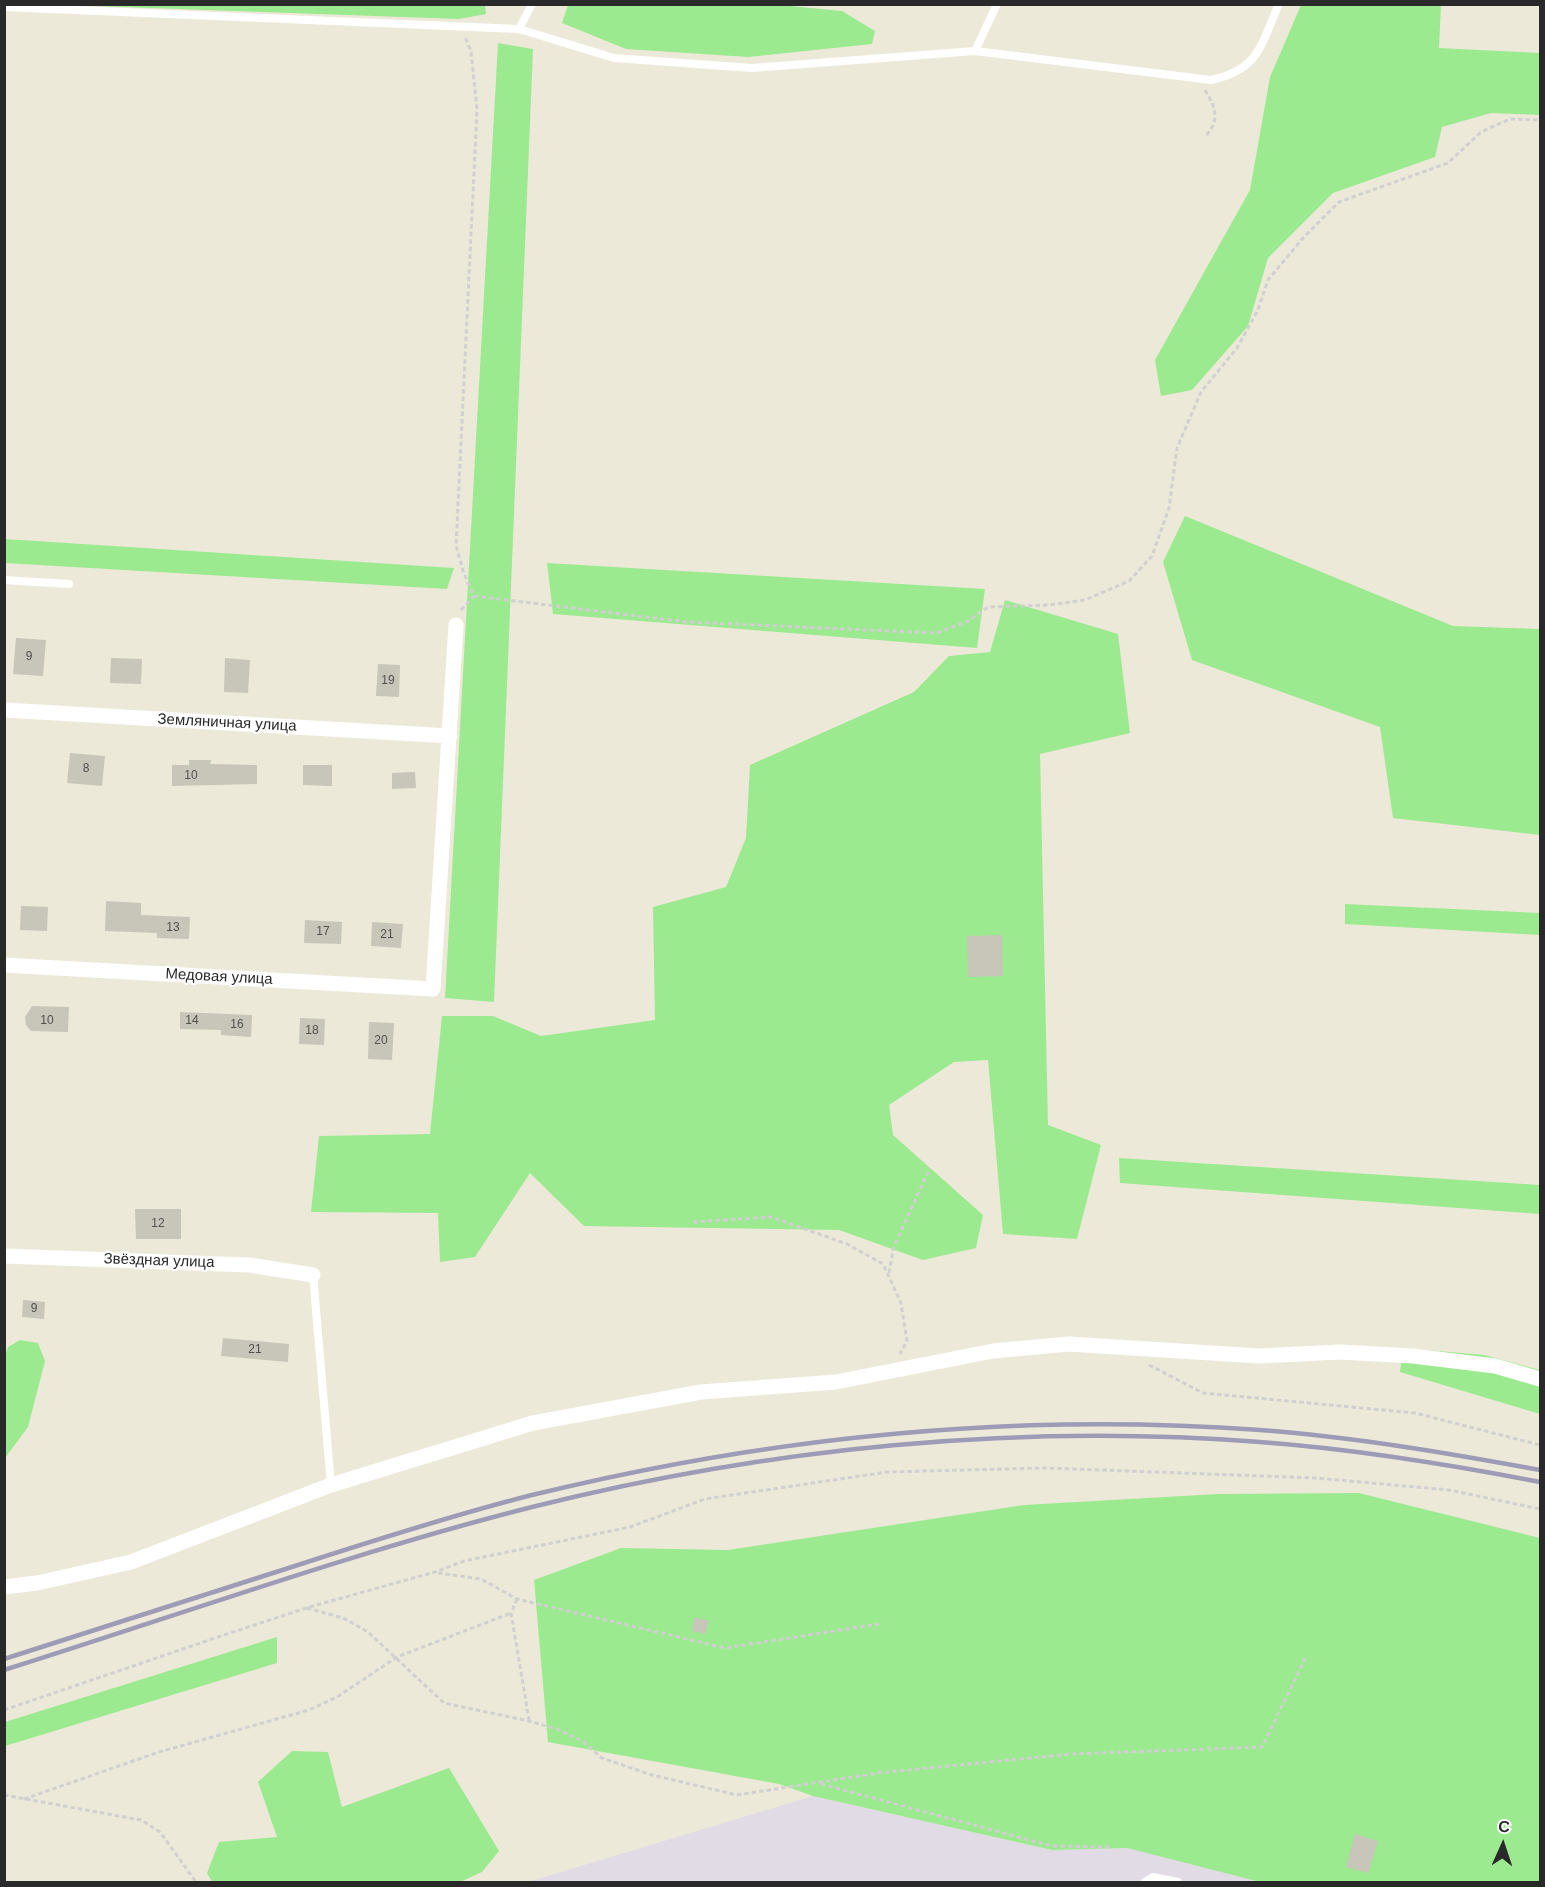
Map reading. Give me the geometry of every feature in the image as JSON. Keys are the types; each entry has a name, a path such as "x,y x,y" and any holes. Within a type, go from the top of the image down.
{"street":[{"path":"450,736 456,625"},
{"name":"Земляничная улица","path":"4,710 450,736"},
{"name":"Медовая улица","path":"4,965 433,989 450,736"},
{"name":"Звёздная улица","path":"4,1256 249,1266 313,1275"},
{"path":"4,1587 37,1583 131,1562 331,1485 533,1423 701,1392 836,1382 993,1351 1069,1344 1116,1349 1258,1356 1340,1352 1413,1356 1495,1366 1540,1379"}],"lane":[{"path":"519,29 532,4"},
{"path":"975,51 997,4"},
{"path":"4,7 519,29 614,58 752,69 975,51 1211,80 1234,75 1253,62 1279,4"},
{"path":"4,580 69,584"},
{"path":"313,1275 331,1485"},
{"path":"1145,1882 1154,1876 1178,1882"}],"path":[{"path":"461,27 471,51 477,110 456,546 464,574 474,596"},
{"path":"1197,78 1216,109 1216,118 1206,136"},
{"path":"456,625 461,608 474,596 687,622 937,633 968,621 988,608 1048,605 1085,600 1129,581 1152,556 1168,508 1177,448 1201,392 1237,348 1258,310 1268,280 1303,238 1339,202 1448,164 1481,132 1510,119 1540,120"},
{"path":"888,1275 894,1246 930,1168"},
{"path":"693,1222 771,1216 847,1244 883,1264 901,1303 907,1341 890,1371"},
{"path":"1145,1364 1203,1393 1415,1413 1540,1445"},
{"path":"4,1710 306,1608 435,1572 464,1561 630,1527 705,1499 887,1472 1046,1468 1316,1478 1449,1490 1540,1509"},
{"path":"435,1572 481,1579 517,1599 725,1648 879,1624"},
{"path":"517,1599 511,1613 530,1720"},
{"path":"306,1608 343,1618 368,1632 444,1704 530,1720 582,1741 602,1758 652,1774 737,1795 879,1773 1071,1754 1262,1747 1306,1657"},
{"path":"24,1799 159,1752 309,1710 337,1697 397,1657 511,1613"},
{"path":"819,1784 1052,1846 1110,1847"},
{"path":"4,1795 141,1820 160,1832 196,1882"}],"shaded area":[{"path":"813,1796 1052,1850 1127,1848 1260,1882 528,1882"}],"green space":[{"path":"66,5 485,5 486,14 459,19"},
{"path":"568,5 780,5 842,11 875,31 872,44 748,57 626,49 562,23"},
{"path":"1301,5 1441,5 1439,48 1540,53 1540,115 1491,113 1442,127 1435,157 1333,193 1268,258 1248,326 1192,390 1161,396 1155,360 1250,190 1270,77"},
{"path":"498,43 533,49 494,1002 445,998"},
{"path":"1185,516 1453,626 1540,629 1540,835 1393,818 1380,727 1192,660 1163,562"},
{"path":"4,539 454,568 447,589 5,563"},
{"path":"547,563 985,589 977,648 553,614"},
{"path":"1005,600 1118,634 1130,733 1040,754 1048,1125 1101,1145 1077,1239 1003,1234 988,1060 954,1062 889,1105 893,1135 983,1215 976,1248 923,1260 839,1230 584,1226 530,1173 475,1257 440,1262 438,1213 311,1212 319,1136 430,1134 442,1016 493,1016 541,1036 655,1020 653,907 726,887 746,838 750,765 914,692 949,656 990,652"},
{"path":"1345,904 1540,913 1540,935 1345,924"},
{"path":"1119,1158 1540,1185 1540,1214 1120,1183"},
{"path":"20,1340 38,1343 45,1361 28,1427 5,1458 5,1356 8,1347"},
{"path":"1403,1348 1484,1355 1540,1370 1540,1414 1400,1372"},
{"path":"1359,1493 1540,1538 1540,1882 1260,1882 1127,1848 1052,1850 813,1796 779,1784 548,1742 534,1580 621,1548 728,1550 1024,1505 1218,1494"},
{"path":"277,1637 277,1663 5,1746 5,1722"},
{"path":"292,1751 328,1752 342,1807 449,1768 499,1851 482,1872 460,1882 212,1882 207,1873 219,1842 277,1837 258,1782"}],"building":[{"path":"16,638 46,640 43,676 13,674"},
{"path":"111,658 142,659 141,684 110,683"},
{"path":"225,658 250,660 248,693 224,692"},
{"path":"378,664 400,665 399,697 376,696"},
{"path":"70,753 105,756 102,786 67,783"},
{"path":"189,760 211,760 210,764 257,765 257,784 172,786 172,765 189,765"},
{"path":"303,765 332,765 332,786 303,785"},
{"path":"415,772 416,788 392,789 392,773"},
{"path":"106,901 141,903 141,915 190,917 189,939 157,938 157,933 105,931"},
{"path":"21,906 48,907 47,931 20,930"},
{"path":"305,920 342,922 341,944 304,943"},
{"path":"372,922 403,924 401,948 371,946"},
{"path":"1002,935 1003,976 968,977 967,936"},
{"path":"32,1006 69,1007 68,1032 31,1031 26,1025 25,1017"},
{"path":"180,1012 252,1015 251,1037 221,1035 221,1030 180,1029"},
{"path":"300,1018 325,1019 324,1045 299,1044"},
{"path":"369,1022 394,1023 392,1060 368,1059"},
{"path":"135,1209 181,1209 181,1239 136,1239"},
{"path":"23,1300 45,1302 44,1319 22,1317"},
{"path":"223,1338 289,1344 288,1362 221,1356"},
{"path":"695,1617 709,1621 705,1634 692,1631"},
{"path":"1355,1834 1378,1841 1368,1873 1346,1867"}],"railway":[{"path":"4,1659 385,1537 502,1503 621,1475 802,1444 985,1427 1077,1424 1168,1425 1260,1430 1365,1441 1540,1470"},
{"path":"4,1670 333,1564 465,1525 621,1486 802,1455 893,1445 985,1439 1077,1436 1169,1437 1260,1442 1365,1453 1540,1482"}]}
